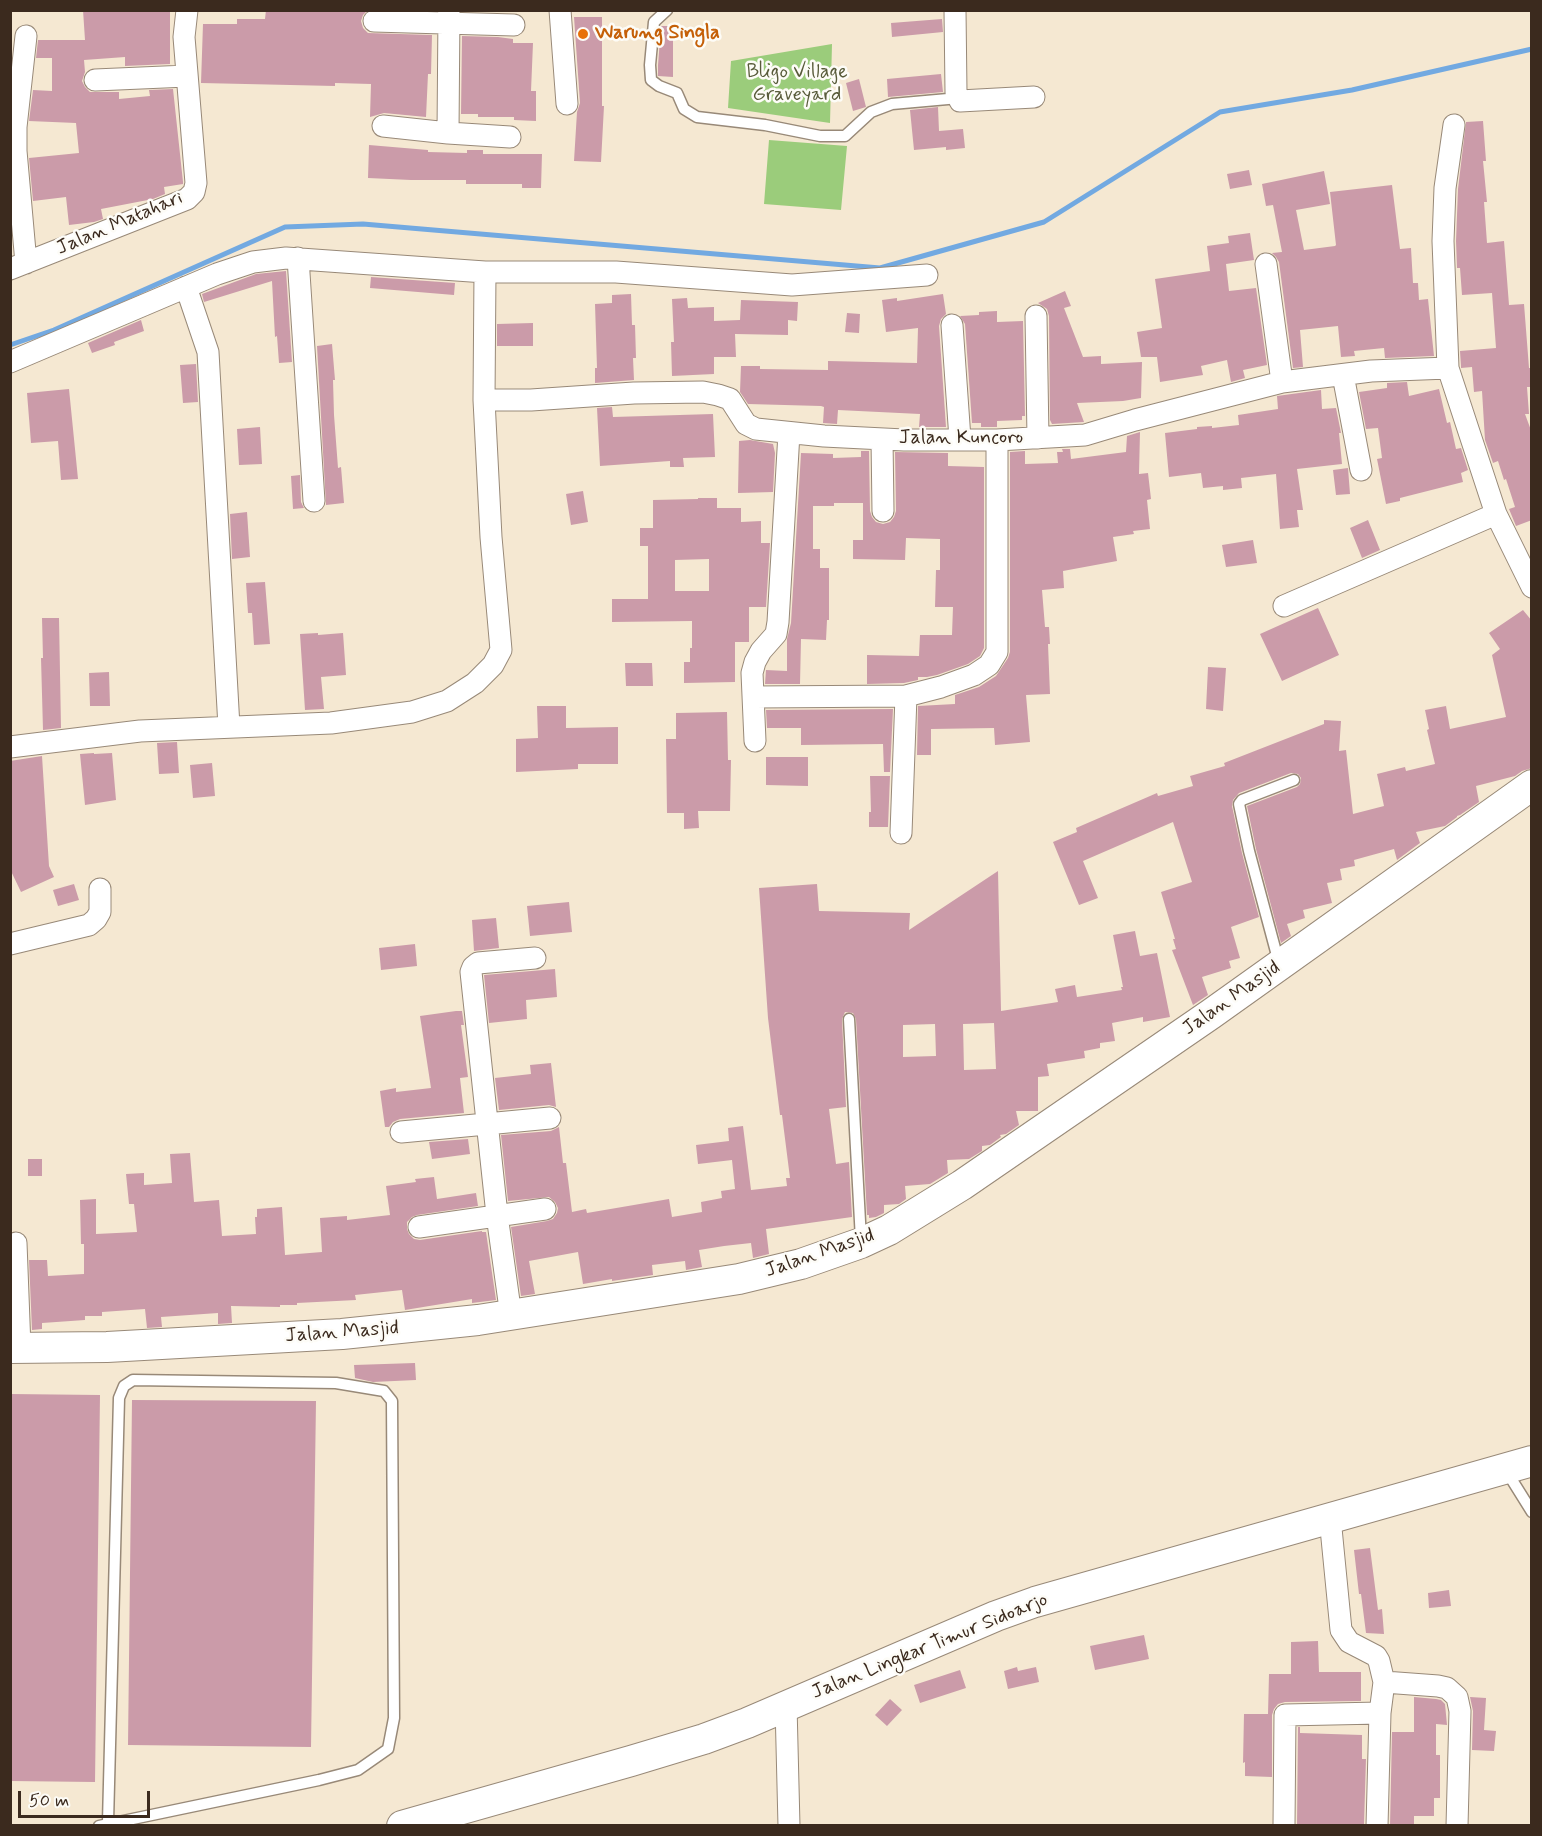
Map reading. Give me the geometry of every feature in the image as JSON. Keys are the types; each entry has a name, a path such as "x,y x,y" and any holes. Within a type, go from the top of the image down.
{"street":[{"name":"Jalan Matahari","path":"18,266 188,199 194,192 196,183 184,37 187,10"},
{"path":"560,10 567,104"},
{"path":"955,10 956,92 960,100 1034,97"},
{"path":"374,21 448,16 514,25"},
{"path":"447,133 448,16"},
{"path":"18,266 16,127 26,36"},
{"path":"95,80 187,76"},
{"path":"1454,125 1445,188 1443,241 1448,368 1496,514 1531,586"},
{"path":"383,126 510,137"},
{"path":"298,258 314,501"},
{"path":"10,362 186,287 253,262 298,258 485,272 616,272 792,285 927,275"},
{"path":"1266,264 1282,382"},
{"path":"10,747 140,731 331,723 412,712 447,701 475,684 493,665 501,650 491,537 483,400 485,272"},
{"path":"186,287 208,352 229,727"},
{"path":"1036,316 1038,438"},
{"path":"952,325 960,439"},
{"name":"Jalan Kuncoro","path":"483,400 703,392 730,399 746,424 756,429 882,439 997,440 1085,435 1282,382 1371,371 1448,368"},
{"path":"1343,375 1361,470"},
{"path":"755,741 752,673 761,651 776,634 778,622 789,433"},
{"path":"882,439 883,511"},
{"path":"754,697 906,696 974,675 989,665 997,652 997,440"},
{"path":"1284,606 1496,514"},
{"path":"901,833 906,696"},
{"name":"Jalan Masjid","path":"15,1348 107,1347 342,1334 511,1316 739,1279 801,1264 861,1244 889,1230 962,1185 1212,1014 1532,785"},
{"path":"10,944 89,924 96,920 100,912 100,889"},
{"path":"511,1316 486,1125 471,972 478,963 535,958"},
{"path":"401,1132 550,1118"},
{"path":"419,1227 545,1209"},
{"path":"15,1348 16,1243"},
{"name":"Jalan Lingkar Timur Sidoarjo","path":"402,1826 704,1739 747,1723 996,1616 1035,1602 1518,1465"},
{"path":"1330,1518 1341,1630 1349,1642 1376,1656 1384,1682 1380,1713 1377,1826"},
{"path":"1384,1682 1438,1686 1447,1688 1457,1697 1460,1711 1457,1826"},
{"path":"786,1705 789,1826"},
{"path":"1284,1825 1285,1715 1380,1713"}],"lane":[{"path":"667,10 654,22 651,80 677,93 684,109 697,117 765,125 819,136 844,136 871,112 892,104 959,98"},
{"path":"1279,965 1239,804 1242,800 1294,780"},
{"path":"849,1019 861,1244"},
{"path":"133,1380 336,1383 384,1391 392,1401 394,1718 388,1749 358,1770 103,1824 119,1398 124,1386 133,1380"},
{"path":"1518,1465 1532,1512"}],"green space":[{"name":"Bligo Village Graveyard","path":"832,44 830,123 728,108 731,61"},
{"path":"769,140 847,146 841,210 764,204"}],"building":[{"path":"83,10 170,10 170,64 125,66 125,57 84,60 85,72 82,81 90,92 119,92 119,99 150,96 149,90 173,89 183,184 164,187 165,194 153,199 101,209 103,219 69,225 66,197 33,201 29,158 79,153 76,123 29,121 33,90 52,91 52,58 36,58 38,40 85,40"},
{"path":"266,10 367,11 361,21 368,33 432,35 431,74 428,74 426,117 384,113 370,117 371,84 335,83 335,86 201,83 203,24 237,24 237,19 265,19"},
{"path":"574,17 602,17 602,106 604,106 601,162 574,161 577,112 580,103"},
{"path":"942,19 943,32 892,37 891,23"},
{"path":"661,26 673,26 673,77 658,76"},
{"path":"462,36 498,37 513,39 513,43 533,43 531,91 536,91 536,121 514,120 514,117 478,117 478,114 461,114"},
{"path":"941,74 943,92 888,97 887,79"},
{"path":"859,79 866,107 853,111 846,83"},
{"path":"938,107 939,131 963,129 965,148 914,150 910,110"},
{"path":"1483,121 1487,243 1504,241 1509,305 1524,304 1529,368 1532,368 1532,387 1527,387 1529,414 1525,414 1532,433 1532,520 1516,526 1509,509 1515,507 1506,479 1504,480 1498,461 1493,463 1485,440 1482,391 1474,392 1472,367 1461,368 1460,351 1496,348 1492,293 1462,295 1460,268 1457,268 1458,189 1466,122"},
{"path":"369,145 428,150 428,152 467,153 467,150 483,150 483,154 542,154 541,188 522,188 522,184 466,184 466,180 368,178"},
{"path":"1249,170 1252,185 1230,189 1227,174"},
{"path":"1324,171 1330,204 1296,210 1304,250 1336,245 1330,192 1392,185 1400,249 1411,248 1413,283 1418,283 1419,300 1428,299 1434,356 1385,358 1384,348 1354,351 1355,356 1341,357 1338,326 1300,330 1303,367 1293,368 1279,262 1272,253 1282,252 1273,205 1266,206 1262,184"},
{"path":"1250,233 1254,260 1226,264 1229,291 1256,288 1267,365 1243,370 1245,378 1231,382 1227,360 1201,366 1203,375 1160,382 1157,357 1141,357 1137,332 1162,328 1155,279 1210,271 1207,246 1229,243 1228,236"},
{"path":"286,271 292,362 279,363 272,281 204,302 202,294 256,274"},
{"path":"371,277 455,283 454,295 370,288"},
{"path":"1065,291 1071,306 1064,308 1083,357 1101,356 1101,364 1142,362 1141,398 1077,403 1084,422 1052,424 1050,420 1049,316 1047,309 1038,303"},
{"path":"631,294 632,325 635,325 634,380 595,383 595,368 597,368 595,304 612,303 612,295"},
{"path":"943,294 946,314 939,326 946,427 919,427 920,414 838,410 837,424 823,423 824,407 748,404 740,392 741,366 760,366 760,369 828,370 828,361 917,363 918,328 886,332 882,300 897,298 897,301"},
{"path":"687,298 688,308 714,307 714,321 740,320 741,300 798,302 797,321 788,320 788,335 735,334 736,357 714,357 714,374 672,376 671,342 674,342 672,299"},
{"path":"997,311 997,322 1023,321 1025,416 1022,416 1022,420 997,421 997,427 981,427 981,423 972,423 965,324 960,316"},
{"path":"847,313 860,314 859,333 845,332"},
{"path":"141,320 144,331 92,353 88,343"},
{"path":"533,323 533,346 497,346 497,324"},
{"path":"332,344 338,468 341,467 344,503 326,505 317,346"},
{"path":"196,364 198,402 183,403 180,365"},
{"path":"1407,382 1409,396 1439,389 1456,449 1461,448 1468,470 1461,473 1463,482 1400,498 1400,501 1386,504 1377,459 1382,458 1378,428 1366,429 1359,392 1387,388 1387,383"},
{"path":"69,389 78,479 61,480 58,441 31,443 27,393"},
{"path":"1321,390 1322,409 1336,408 1341,433 1339,433 1342,464 1297,469 1303,510 1297,510 1299,527 1280,529 1276,474 1241,478 1242,488 1223,490 1223,486 1203,488 1201,473 1169,477 1165,433 1197,429 1197,427 1239,425 1238,415 1278,409 1277,396"},
{"path":"612,407 613,417 713,414 715,457 683,458 684,467 670,467 670,461 600,466 597,408"},
{"path":"260,427 262,464 239,465 237,429"},
{"path":"1140,432 1139,474 1148,473 1151,499 1147,500 1150,529 1113,537 1117,561 1063,571 1064,588 1042,590 1045,627 1049,627 1050,694 1026,695 1030,742 995,745 994,728 931,729 931,755 917,755 918,706 955,704 955,695 979,687 996,676 1010,652 1010,452 1025,451 1025,464 1058,463 1057,452 1063,452 1062,449 1070,449 1071,459 1126,452 1127,436"},
{"path":"750,440 773,444 775,453 773,492 738,493 739,441"},
{"path":"861,451 869,451 870,511 876,522 883,524 890,522 896,511 895,452 948,453 948,466 984,467 984,648 980,656 968,664 937,675 918,677 918,680 904,683 867,684 867,655 919,656 920,635 952,635 953,607 935,607 936,570 940,570 940,539 906,538 905,560 853,559 853,540 863,540 863,503 813,506 813,549 820,549 820,568 829,568 829,620 827,620 826,640 801,639 800,684 765,684 766,670 787,671 787,639 791,623 801,453 833,454 833,458 861,457"},
{"path":"1348,468 1350,494 1336,495 1333,470"},
{"path":"300,475 301,502 304,508 293,509 291,476"},
{"path":"583,491 588,522 571,525 566,494"},
{"path":"717,498 717,508 741,508 741,522 761,521 761,543 770,543 766,607 749,607 749,642 735,642 735,682 684,683 684,662 690,662 690,648 692,648 692,621 612,622 612,599 648,599 648,546 640,546 640,528 653,528 653,500","holes":["709,559 709,591 675,591 675,560"]},
{"path":"247,512 250,557 232,559 230,514"},
{"path":"1368,520 1380,550 1362,558 1350,528"},
{"path":"1253,540 1257,563 1226,567 1222,545"},
{"path":"265,582 270,644 254,645 252,613 248,613 246,583"},
{"path":"1318,608 1339,655 1282,681 1260,634"},
{"path":"1523,610 1532,621 1532,768 1515,776 1476,786 1479,802 1445,826 1416,832 1420,843 1397,860 1394,849 1354,860 1355,866 1340,869 1342,880 1327,883 1332,903 1303,910 1305,918 1287,924 1291,936 1281,943 1247,806 1297,787 1301,778 1298,774 1291,773 1239,793 1233,800 1232,806 1259,917 1231,927 1240,958 1229,961 1231,968 1202,977 1208,995 1193,1005 1172,950 1176,949 1173,939 1175,939 1161,892 1192,882 1173,822 1083,861 1098,898 1079,905 1053,842 1077,832 1076,828 1157,793 1158,796 1193,786 1190,776 1225,766 1224,763 1324,724 1324,720 1341,721 1339,751 1346,750 1353,814 1384,806 1377,774 1405,767 1406,771 1435,764 1425,710 1446,706 1450,729 1506,717 1492,655 1500,649 1489,633"},
{"path":"42,618 59,618 61,728 43,730 41,658 43,658"},
{"path":"318,633 318,635 343,633 346,675 321,677 324,709 305,710 300,634"},
{"path":"625,663 652,663 653,686 626,686"},
{"path":"1208,667 1226,668 1223,711 1206,709"},
{"path":"109,672 110,706 90,706 89,673"},
{"path":"537,706 566,706 566,728 618,727 618,764 578,764 578,769 516,772 516,739 538,738"},
{"path":"893,709 890,772 884,772 883,744 801,745 801,728 767,728 766,710"},
{"path":"727,712 728,760 731,760 730,811 698,811 699,828 684,829 684,813 667,813 666,739 676,739 676,713"},
{"path":"177,742 179,773 159,774 157,743"},
{"path":"112,753 116,800 85,805 80,754"},
{"path":"42,756 49,866 54,877 21,892 10,869 10,761"},
{"path":"766,757 808,757 808,786 766,785"},
{"path":"212,763 215,796 193,798 190,765"},
{"path":"870,776 890,776 888,827 869,827"},
{"path":"998,871 1001,1011 1058,1002 1055,989 1075,985 1077,997 1122,990 1113,935 1135,931 1140,956 1157,953 1170,1017 1143,1022 1143,1017 1112,1023 1115,1041 1100,1043 1100,1048 1084,1051 1085,1058 1047,1064 1049,1076 1038,1077 1038,1111 1016,1111 1019,1125 1006,1134 1000,1135 1001,1137 990,1145 982,1146 982,1151 969,1159 947,1160 948,1173 930,1184 905,1186 906,1199 899,1204 884,1205 884,1213 869,1218 867,1215 856,1019 853,1013 845,1012 842,1019 846,1107 829,1109 836,1164 849,1162 852,1217 766,1229 769,1254 753,1258 751,1243 699,1250 702,1267 686,1270 685,1261 652,1265 653,1275 612,1281 612,1279 583,1284 578,1252 529,1261 535,1294 521,1296 511,1227 553,1219 558,1208 549,1197 508,1201 501,1135 551,1131 559,1127 572,1212 586,1209 587,1213 669,1199 672,1217 702,1212 701,1202 722,1198 721,1191 735,1189 732,1160 698,1164 696,1145 729,1141 728,1128 743,1126 751,1190 787,1186 786,1178 790,1178 768,1018 759,888 817,884 819,911 910,913 909,930","holes":["994,1023 996,1069 964,1070 963,1024","935,1024 936,1056 903,1057 903,1025"]},
{"path":"74,884 79,900 58,906 53,890"},
{"path":"569,902 572,932 530,936 527,906"},
{"path":"496,918 499,948 474,951 472,920"},
{"path":"415,944 417,966 381,970 379,948"},
{"path":"555,969 557,997 526,1000 527,1019 489,1023 484,975"},
{"path":"462,1011 464,1025 461,1025 468,1077 460,1078 464,1113 400,1119 389,1127 385,1127 380,1091 396,1088 396,1092 431,1088 420,1016"},
{"path":"551,1063 556,1107 549,1105 499,1110 495,1078 531,1074 530,1065"},
{"path":"468,1139 470,1154 432,1159 429,1142"},
{"path":"190,1153 194,1202 219,1200 222,1236 256,1234 257,1209 282,1207 285,1255 322,1252 320,1218 347,1216 347,1220 390,1215 386,1186 434,1177 437,1199 476,1193 478,1206 417,1215 407,1222 407,1229 414,1239 420,1240 486,1232 496,1300 472,1303 472,1299 405,1310 402,1290 355,1295 356,1300 297,1303 297,1305 280,1305 280,1307 231,1306 232,1323 218,1324 218,1313 161,1317 162,1327 147,1328 145,1309 102,1312 102,1316 85,1316 85,1320 42,1323 42,1329 32,1330 29,1260 47,1260 48,1276 84,1274 80,1200 96,1199 96,1234 137,1232 134,1204 129,1204 126,1174 144,1173 144,1185 172,1183 170,1154"},
{"path":"28,1159 42,1159 42,1176 28,1176"},
{"path":"415,1363 416,1380 373,1382 355,1378 354,1365"},
{"path":"10,1394 100,1395 95,1782 10,1781"},
{"path":"132,1400 316,1401 311,1747 128,1745"},
{"path":"1370,1548 1378,1610 1382,1609 1384,1634 1366,1633 1361,1594 1359,1594 1354,1550"},
{"path":"1449,1590 1451,1606 1429,1608 1428,1593"},
{"path":"1144,1635 1149,1659 1095,1670 1090,1646"},
{"path":"1318,1641 1319,1672 1361,1672 1361,1701 1278,1704 1272,1715 1272,1777 1245,1776 1244,1714 1268,1714 1269,1674 1291,1674 1291,1642"},
{"path":"1017,1667 1018,1671 1036,1667 1039,1682 1008,1689 1004,1671"},
{"path":"960,1670 966,1688 920,1703 914,1685"},
{"path":"1414,1697 1441,1700 1445,1704 1447,1725 1436,1724 1436,1755 1440,1755 1440,1798 1434,1798 1434,1816 1414,1816 1414,1826 1390,1826 1392,1732 1414,1732"},
{"path":"1470,1697 1486,1698 1484,1730 1496,1731 1494,1751 1472,1750 1473,1711"},
{"path":"890,1699 902,1710 887,1726 875,1715"},
{"path":"1298,1727 1300,1727 1300,1733 1362,1735 1362,1759 1366,1759 1364,1824 1297,1826"}],"waterway":[{"path":"10,345 54,330 285,227 363,224 880,268 1044,222 1220,112 1352,90 1532,49"}],"place":[{"name":"Warung Singla","path":"583,34"}]}
